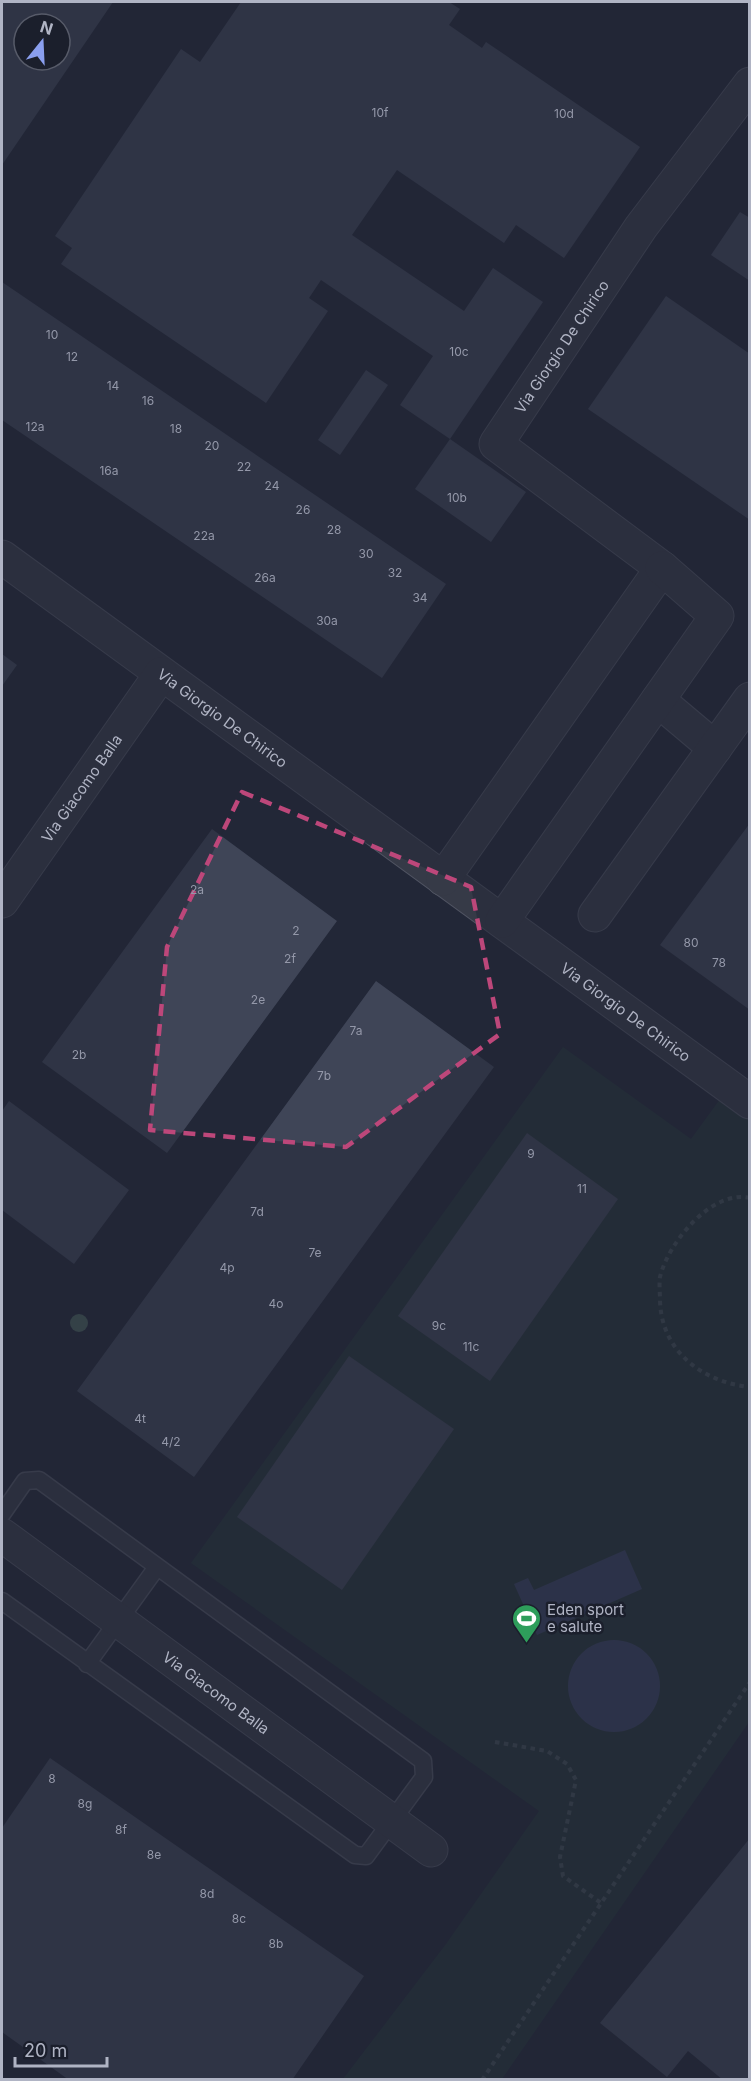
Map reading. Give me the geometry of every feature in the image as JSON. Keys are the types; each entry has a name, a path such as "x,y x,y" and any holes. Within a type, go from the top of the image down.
{"street":[{"name":"Via Giorgio De Chirico","path":"502,921 717,616 662,568 496,444 641,227 750,84"},
{"name":"Via Giorgio De Chirico","path":"2,557 750,1102"},
{"path":"443,879 662,568"},
{"name":"Via Giacomo Balla","path":"2,901 161,674"},
{"path":"595,915 750,699"},
{"path":"658,700 715,748"},
{"name":"Via Giacomo Balla","path":"2,1535 431,1850"}],"lane":[{"path":"2,1514 26,1481 39,1480 423,1761 424,1777 366,1856 355,1855 2,1601"},
{"path":"87,1664 157,1567"}],"path":[{"path":"750,1198 740,1196 720,1200 704,1211 671,1252 660,1277 660,1309 668,1338 702,1373 727,1385 750,1387"},
{"path":"482,2079 750,1682"},
{"path":"495,1742 547,1751 567,1764 576,1780 560,1857 563,1876 601,1903"}],"highlighted area":[{"path":"242,792 471,887 500,1034 346,1147 150,1130 167,947"}],"shaded area":[{"name":"Eden sport e salute","path":"563,1047 691,1139 723,1095 749,1114 749,1722 502,2079 343,2079 446,1944 539,1811 191,1563"}],"water":[{"path":"625,1550 642,1589 537,1635 514,1584 528,1578 534,1590"},
{"path":"614,1640 632,1643 647,1653 657,1668 660,1686 657,1704 647,1719 632,1729 614,1732 596,1729 581,1719 571,1704 568,1686 571,1668 581,1653 596,1643"}],"building":[{"path":"2,2 113,2 72,62 72,12 12,12 12,72 65,72 2,165"},
{"path":"241,2 449,2 460,9 449,25 482,48 486,42 640,147 564,258 516,225 504,243 397,170 352,235 464,311 493,268 543,302 450,439 400,405 433,356 321,280 309,298 328,311 266,403 61,264 72,248 55,236 181,49 200,62"},
{"path":"740,212 750,218 750,281 711,255"},
{"path":"2,282 446,584 382,678 2,420"},
{"path":"666,296 750,354 750,520 588,409"},
{"path":"366,370 388,385 340,455 318,440"},
{"path":"450,439 526,492 491,542 415,489"},
{"path":"2,654 17,665 2,686"},
{"path":"750,823 750,1010 660,945"},
{"path":"212,829 337,921 167,1153 42,1062"},
{"path":"376,981 494,1067 194,1477 77,1391"},
{"path":"9,1101 129,1190 74,1264 2,1210 2,1111"},
{"path":"527,1133 618,1199 490,1381 398,1316"},
{"path":"349,1356 454,1429 342,1590 237,1517"},
{"path":"50,1758 364,1976 292,2080 69,2080 2,2032 2,1828"},
{"path":"750,1838 750,2080 723,2080 688,2051 667,2077 600,2023"}],"place":[{"name":"Eden sport e salute","path":"526,1644"}]}
